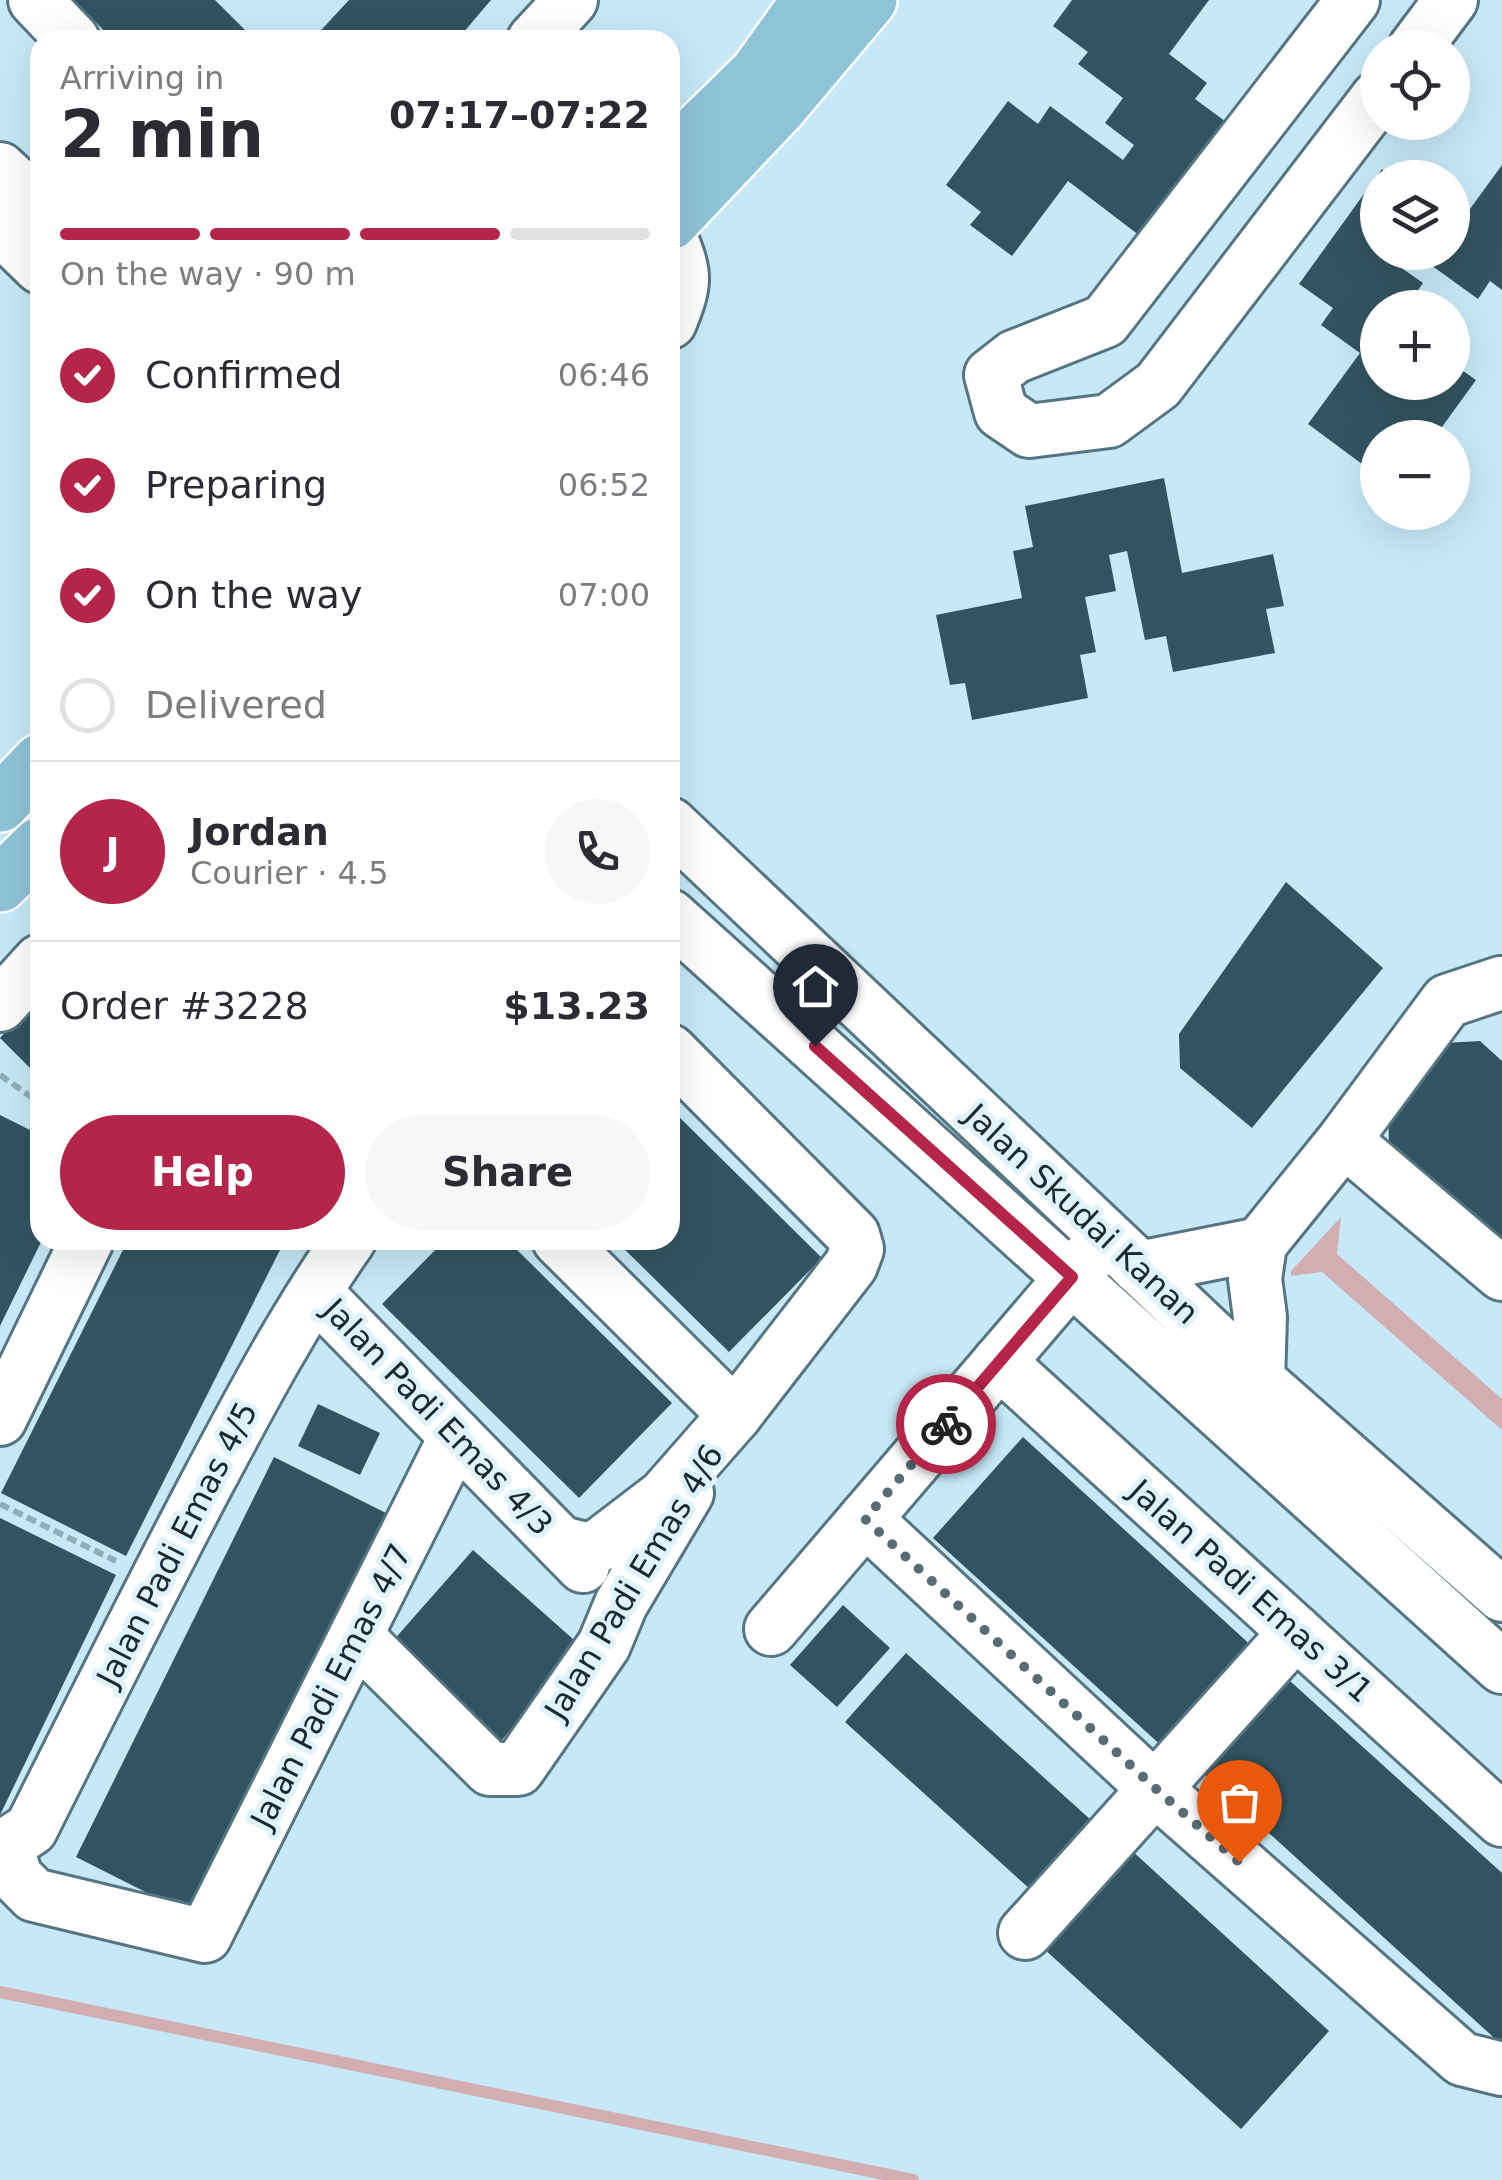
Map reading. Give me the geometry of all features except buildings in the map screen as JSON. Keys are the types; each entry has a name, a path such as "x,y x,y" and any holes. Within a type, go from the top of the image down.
{"main road":[{"path":"680,149 756,74 810,0"},
{"path":"680,212 780,107 869,0"},
{"path":"0,804 30,772"},
{"path":"0,884 30,854"}],"street":[{"path":"35,0 64,30"},
{"path":"543,30 571,0"},
{"path":"1352,0 1105,321 1014,358 991,376 1001,412 1029,431 1109,421 1158,386 1360,121"},
{"path":"1429,30 1452,0"},
{"path":"0,169 30,197"},
{"path":"0,228 30,257"},
{"path":"680,261 684,271 680,296"},
{"name":"Jalan Skudai Kanan","path":"680,833 1258,1380 1502,1596"},
{"name":"Jalan Skudai Kanan","path":"680,926 1502,1667"},
{"path":"0,1005 30,972"},
{"path":"1258,1380 1260,1316 1256,1279 1260,1244 1344,1140 1447,1001 1502,982"},
{"name":"Jalan Padi Emas 4/3","path":"561,1543 585,1549 600,1545 664,1496 736,1415 852,1265 857,1249 853,1235 680,1060"},
{"path":"1344,1140 1502,1274"},
{"path":"770,1629 1072,1277 1122,1252 1260,1244"},
{"path":"0,1419 82,1250"},
{"name":"Jalan Padi Emas 4/5","path":"3,1844 31,1829 273,1359 342,1250"},
{"path":"568,1250 736,1415"},
{"name":"Jalan Padi Emas 4/3","path":"315,1292 621,1604"},
{"name":"Jalan Padi Emas 3/1","path":"999,1362 1502,1820"},
{"name":"Jalan Padi Emas 4/6","path":"356,1636 490,1769 518,1769 604,1646 621,1604 736,1415"},
{"name":"Jalan Padi Emas 4/7","path":"3,1844 16,1877 34,1895 206,1936 456,1436"},
{"path":"865,1519 1155,1788 1462,2059 1502,2069"},
{"path":"1025,1933 1296,1632"}],"path":[{"path":"0,1075 30,1096"},
{"path":"0,1504 156,1581"}],"shaded area":[{"path":"1341,1217 1337,1254 1502,1399 1502,1430 1322,1272 1291,1276 1291,1271"}],"waterway":[{"path":"0,1992 913,2180"}],"way so far":[{"path":"946,1424 865,1519 1239,1862"}],"route":[{"path":"815,1046 1072,1277 946,1424"}]}
